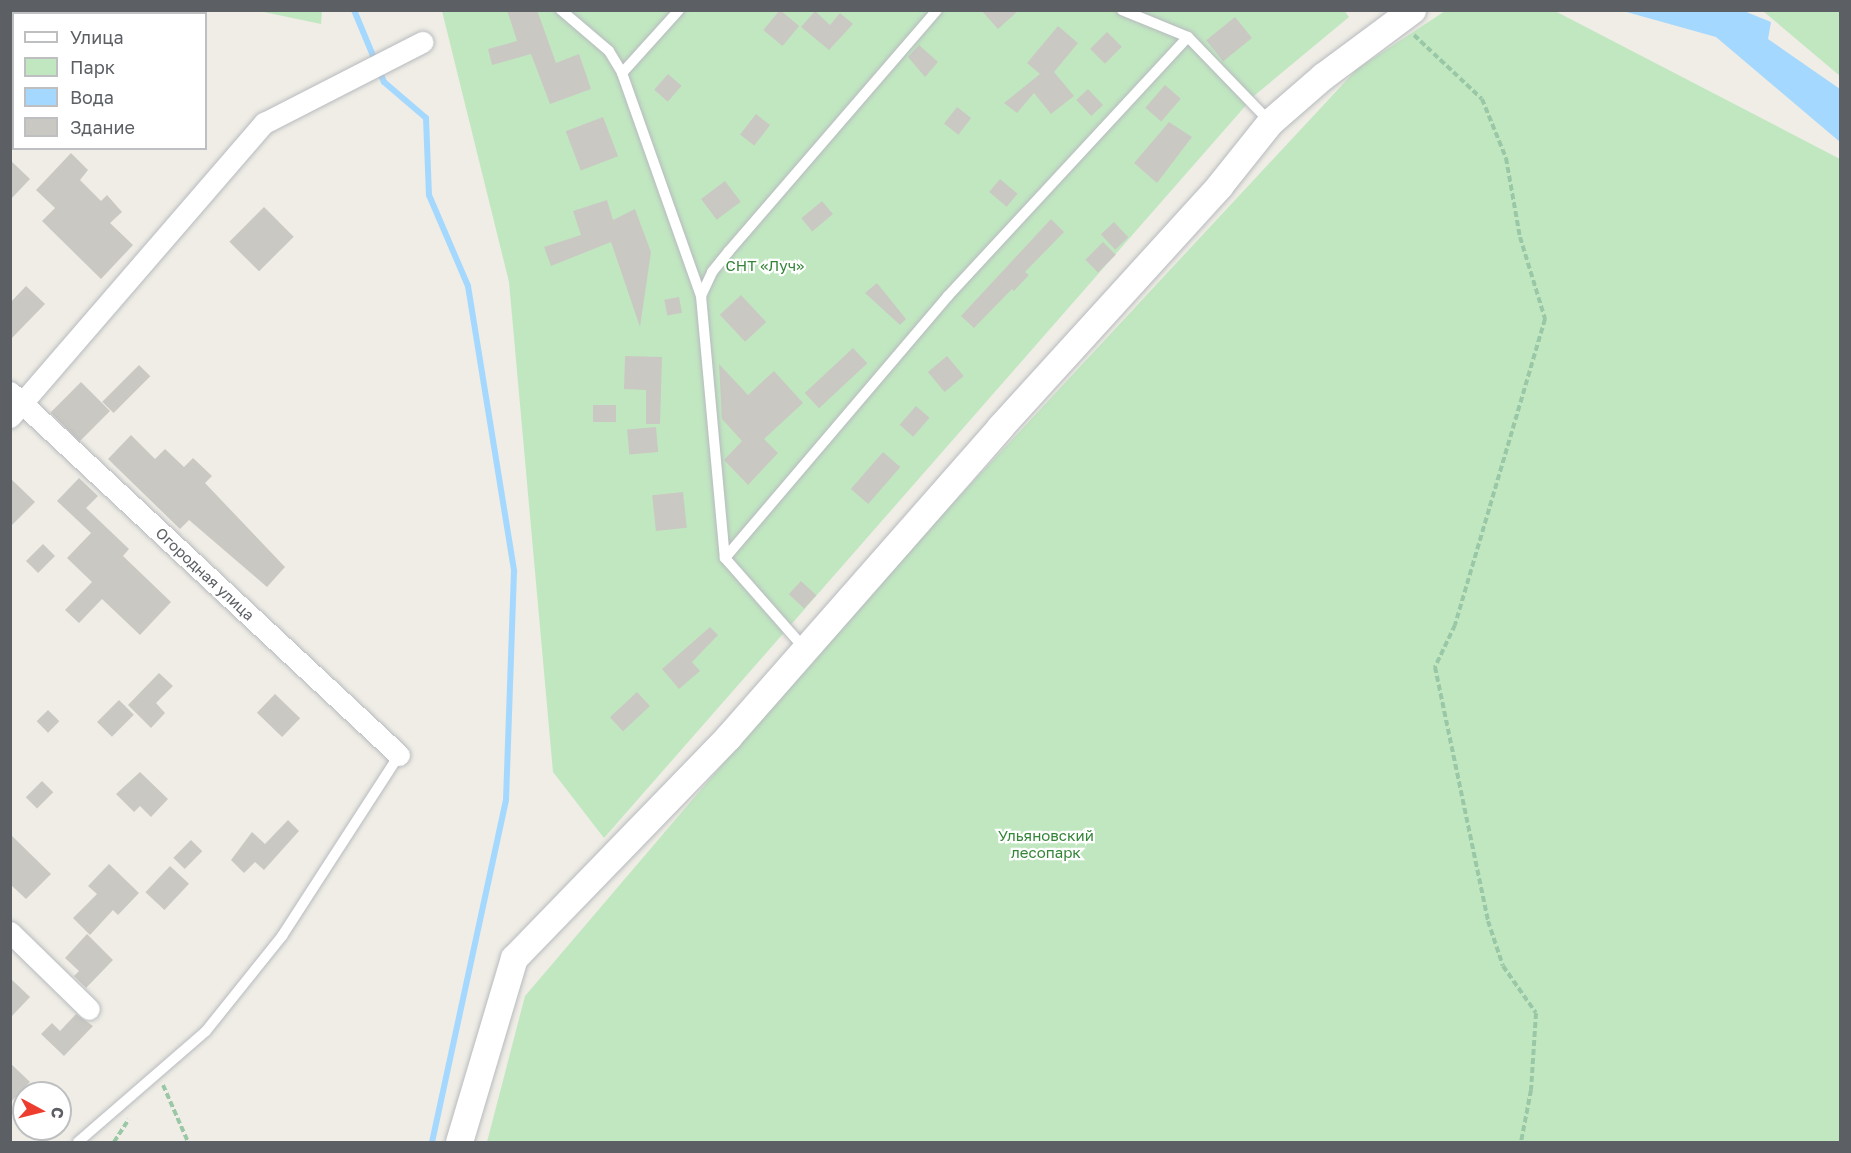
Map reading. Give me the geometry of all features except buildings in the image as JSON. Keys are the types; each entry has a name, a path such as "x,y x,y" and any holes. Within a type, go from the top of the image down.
{"street":[{"path":"459,1143 514,958 728,737 1000,427 1219,186 1270,122 1323,76 1405,15"},
{"path":"14,404 264,123 422,42"},
{"name":"Огородная улица","path":"14,404 399,755"},
{"path":"10,932 89,1009"}],"lane":[{"path":"561,10 609,51 622,73 701,297 725,558 806,650"},
{"path":"622,73 679,10"},
{"path":"701,297 712,272 729,251 938,10"},
{"path":"1122,10 1188,37 1270,122"},
{"path":"725,558 948,296 1188,37"},
{"path":"78,1143 206,1031 282,936 399,755"}],"path":[{"path":"1405,15 1482,99 1506,158 1520,237 1545,319 1455,625 1435,667 1488,921 1503,966 1536,1013 1531,1090 1521,1143"},
{"path":"158,1073 188,1143"}],"green space":[{"name":"СНТ «Луч»","path":"1344,10 1349,17 1255,95 604,838 553,772 509,282 442,11"},
{"path":"259,11 322,11 321,24"},
{"name":"Ульяновский лесопарк","path":"1445,11 1555,11 1840,159 1840,1142 487,1142 525,996 860,603 1357,69"},
{"path":"1763,11 1840,11 1840,76"}],"water":[{"path":"1623,11 1744,11 1771,22 1768,39 1840,89 1840,142 1716,37"}],"waterway":[{"path":"354,10 384,82 426,118 429,195 468,286 514,571 506,800 432,1142"}]}
